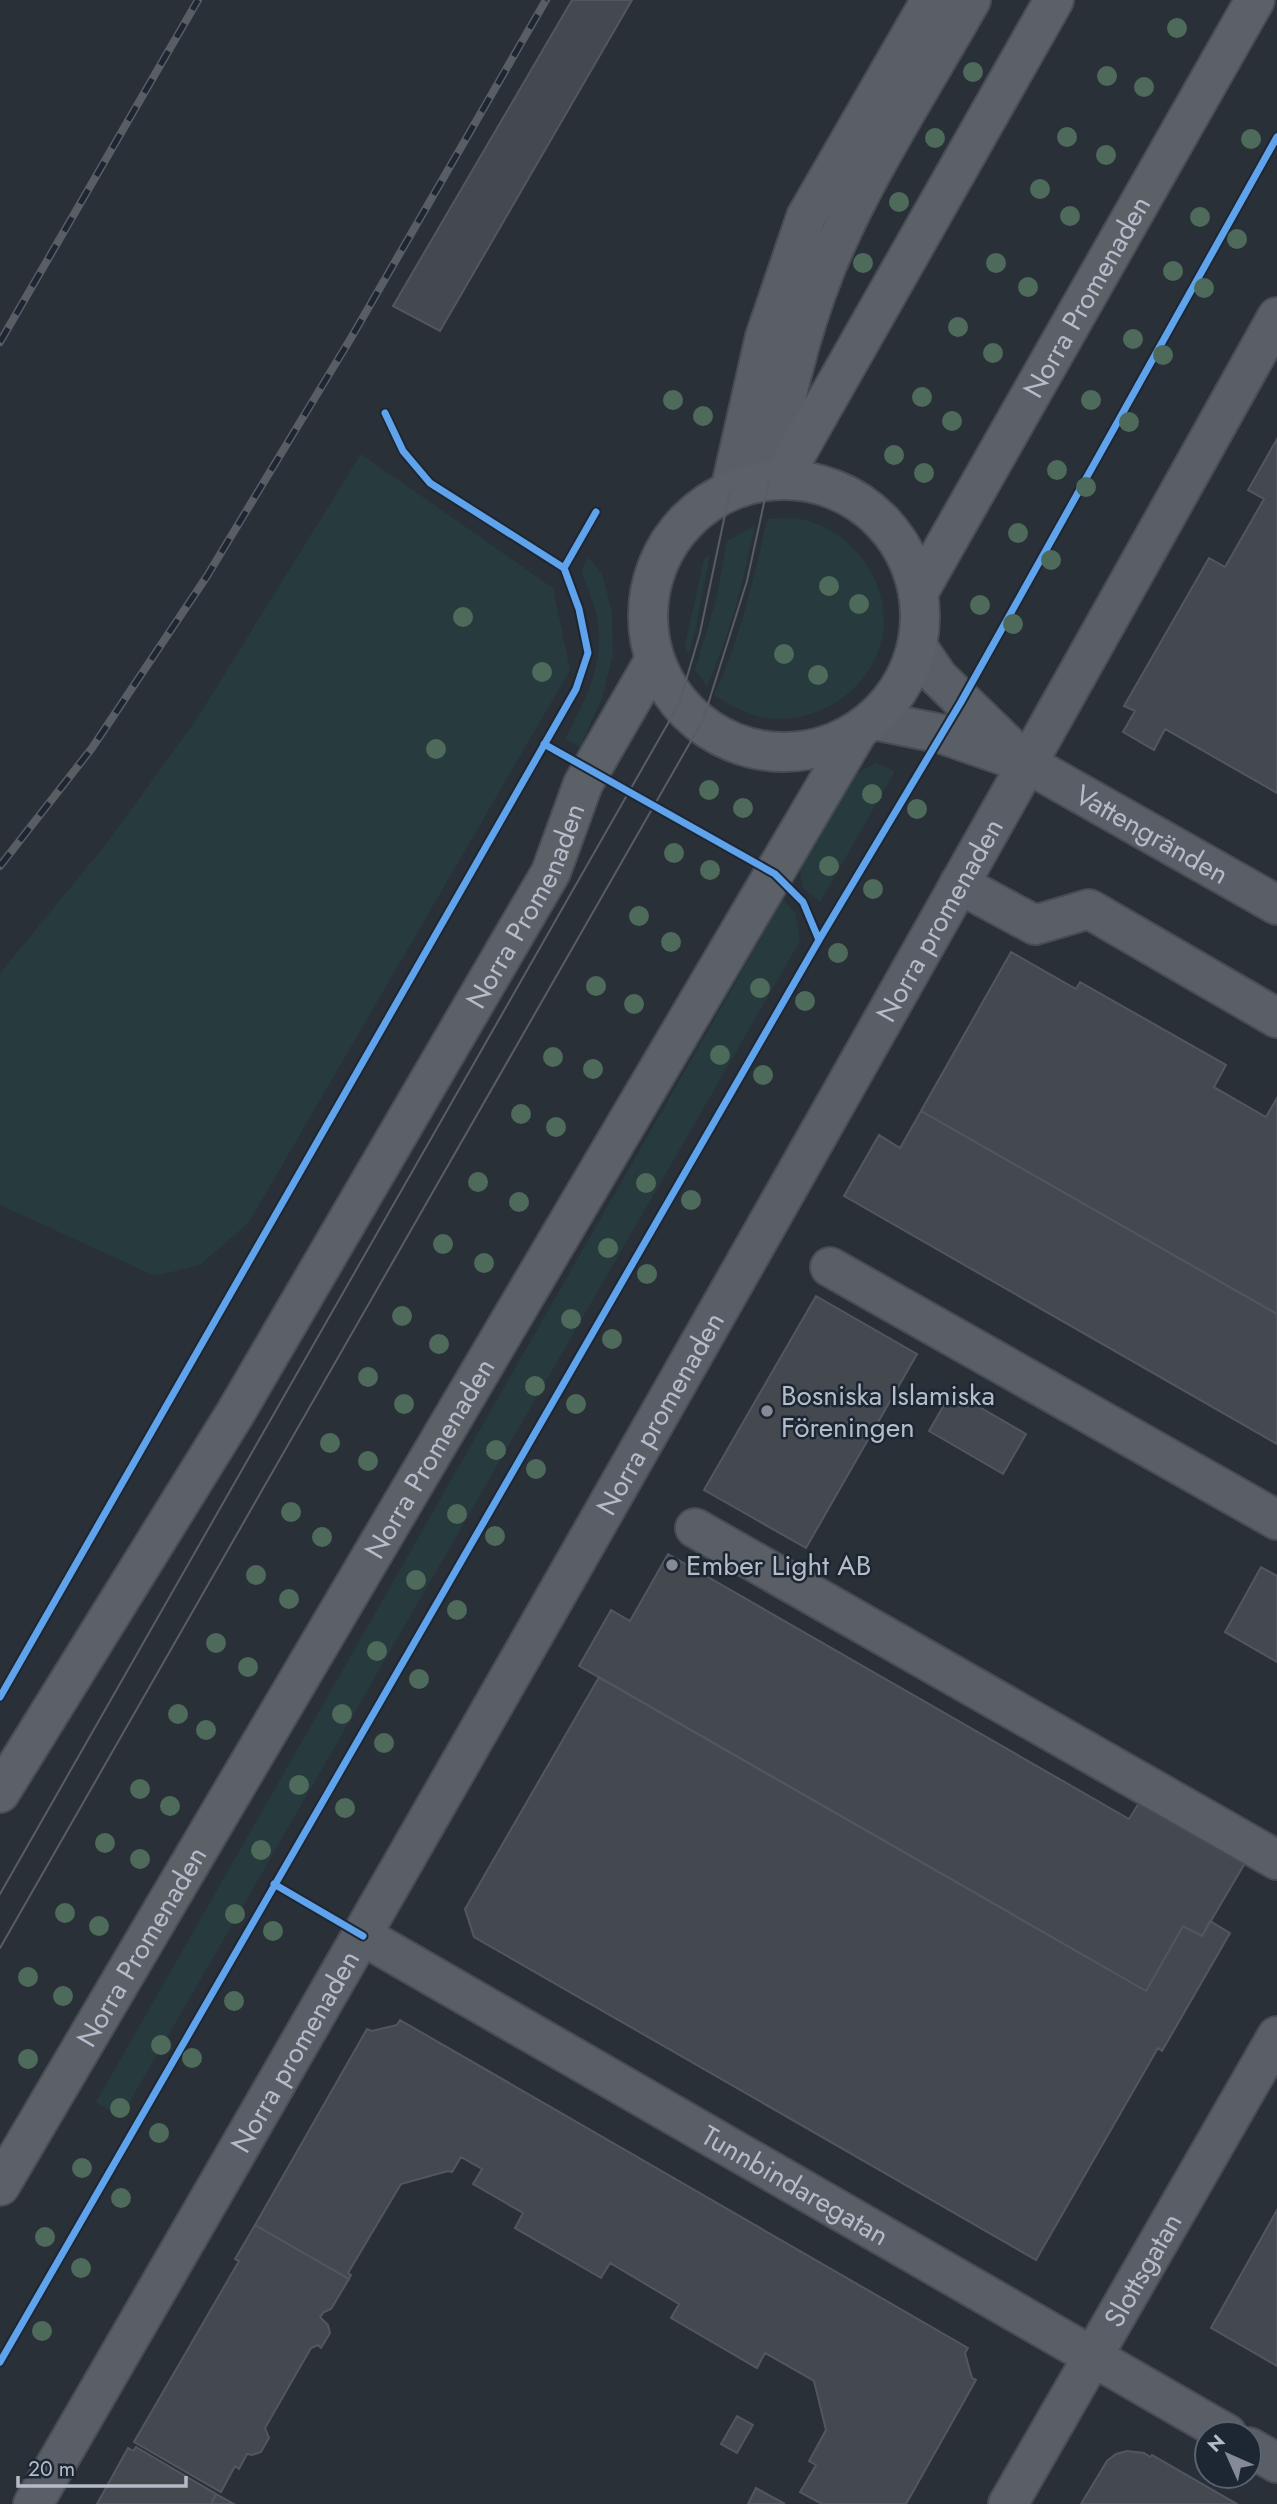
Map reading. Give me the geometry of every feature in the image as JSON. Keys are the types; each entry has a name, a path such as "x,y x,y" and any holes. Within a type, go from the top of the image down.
{"main road":[{"path":"775,480 1054,0"},
{"name":"Norra Promenaden","path":"0,2186 865,726 901,687 917,646 920,611 918,593 1255,0"},
{"path":"865,726 825,746 790,753 766,752 743,746 720,737 700,724 679,704 664,683 654,661 647,632 647,603 653,575 677,530 710,501 730,491 775,480 811,482 839,491 863,505 883,522 911,567 918,593"},
{"name":"Norra Promenaden","path":"0,1793 236,1412 551,872 583,785 654,661"}],"street":[{"path":"730,491 765,337 806,218 931,0"},
{"path":"775,480 788,384 805,324 826,269 854,207 971,0"},
{"name":"Norra promenaden","path":"33,2504 363,1936 1028,764 1277,317"},
{"name":"Vattengränden","path":"917,646 953,694 1028,764"},
{"name":"Vattengränden","path":"865,726 942,734 1028,764 1277,905"},
{"path":"959,884 1035,925 1088,909 1277,1018"},
{"path":"830,1267 1277,1520"},
{"path":"695,1528 1277,1860"},
{"name":"Tunnbindaregatan","path":"363,1936 1203,2420"},
{"name":"Slottsgatan","path":"1008,2504 1277,2036"}],"green space":[{"path":"361,454 553,588 570,670 249,1222 200,1265 155,1276 0,1205 0,973 107,843 198,717"},
{"path":"767,519 799,519 839,536 856,551 869,568 883,609 883,630 878,652 860,682 833,704 818,711 784,719 753,715 714,695 739,631"},
{"path":"755,525 736,607 707,686 695,670 717,596 727,541"},
{"path":"710,554 689,654 685,646 704,559"},
{"path":"588,557 602,574 612,612 613,654 602,698 580,747 565,739 591,684 598,655 597,617 581,571"},
{"path":"876,763 895,771 820,902 803,888 800,871 857,773"},
{"path":"783,899 795,913 800,941 121,2117 96,2102"}],"building":[{"path":"572,0 632,0 440,331 393,306"},
{"path":"1277,439 1277,793 1165,729 1154,750 1123,732 1135,711 1124,706 1209,558 1225,567 1264,499 1248,490"},
{"path":"1011,952 1076,989 1080,982 1226,1065 1214,1087 1266,1117 1277,1098 1277,1314 921,1111"},
{"path":"921,1111 1277,1314 1277,1444 844,1196 879,1135 900,1148"},
{"path":"816,1296 917,1354 806,1548 704,1490"},
{"path":"952,1391 1026,1434 1003,1474 929,1431"},
{"path":"668,1554 1129,1819 1139,1803 1245,1863 1202,1936 1183,1926 1146,1991 579,1666 611,1610 630,1621"},
{"path":"1261,1567 1277,1576 1277,1662 1225,1632"},
{"path":"599,1677 1146,1991 1183,1926 1202,1936 1210,1921 1230,1933 1162,2051 1158,2048 1036,2260 474,1937 465,1909"},
{"path":"400,2020 968,2348 965,2353 972,2378 976,2380 906,2504 822,2504 800,2492 816,2465 809,2461 826,2430 814,2381 765,2353 757,2368 671,2318 679,2304 610,2263 601,2278 515,2228 523,2213 473,2184 482,2169 461,2157 452,2172 401,2184 348,2273 351,2275 349,2279 255,2225 367,2029 372,2031 397,2025"},
{"path":"1277,2210 1277,2366 1211,2328"},
{"path":"255,2225 349,2279 331,2309 320,2317 328,2325 330,2333 321,2348 318,2345 311,2348 265,2428 269,2438 261,2452 247,2454 239,2469 235,2466 221,2492 134,2442 239,2261 235,2259"},
{"path":"737,2416 753,2425 737,2453 721,2444"},
{"path":"136,2447 216,2494 211,2504 97,2504 128,2448 133,2451"},
{"path":"1127,2451 1144,2453 1150,2457 1152,2455 1193,2479 1193,2490 1213,2490 1237,2504 1081,2504 1107,2461 1116,2454"},
{"path":"756,2488 785,2504 748,2504"},
{"path":"216,2494 234,2504 211,2504"}],"tram line":[{"path":"0,1948 703,720 747,581 769,480"},
{"path":"0,1894 679,704 700,633 730,491"}],"railway":[{"path":"0,342 198,0"},
{"path":"0,866 92,748 207,576 351,338 546,0"}],"cycle path":[{"path":"0,2362 819,940 961,702 1277,137"},
{"path":"385,413 403,451 430,483 564,568"},
{"path":"0,1697 576,689 588,653 579,609 564,568 596,512"},
{"path":"544,744 775,874 803,902 819,940"},
{"path":"274,1884 363,1936"}],"place":[{"name":"Bosniska Islamiska Föreningen","path":"767,1411"},
{"name":"Ember Light AB","path":"672,1565"}]}
